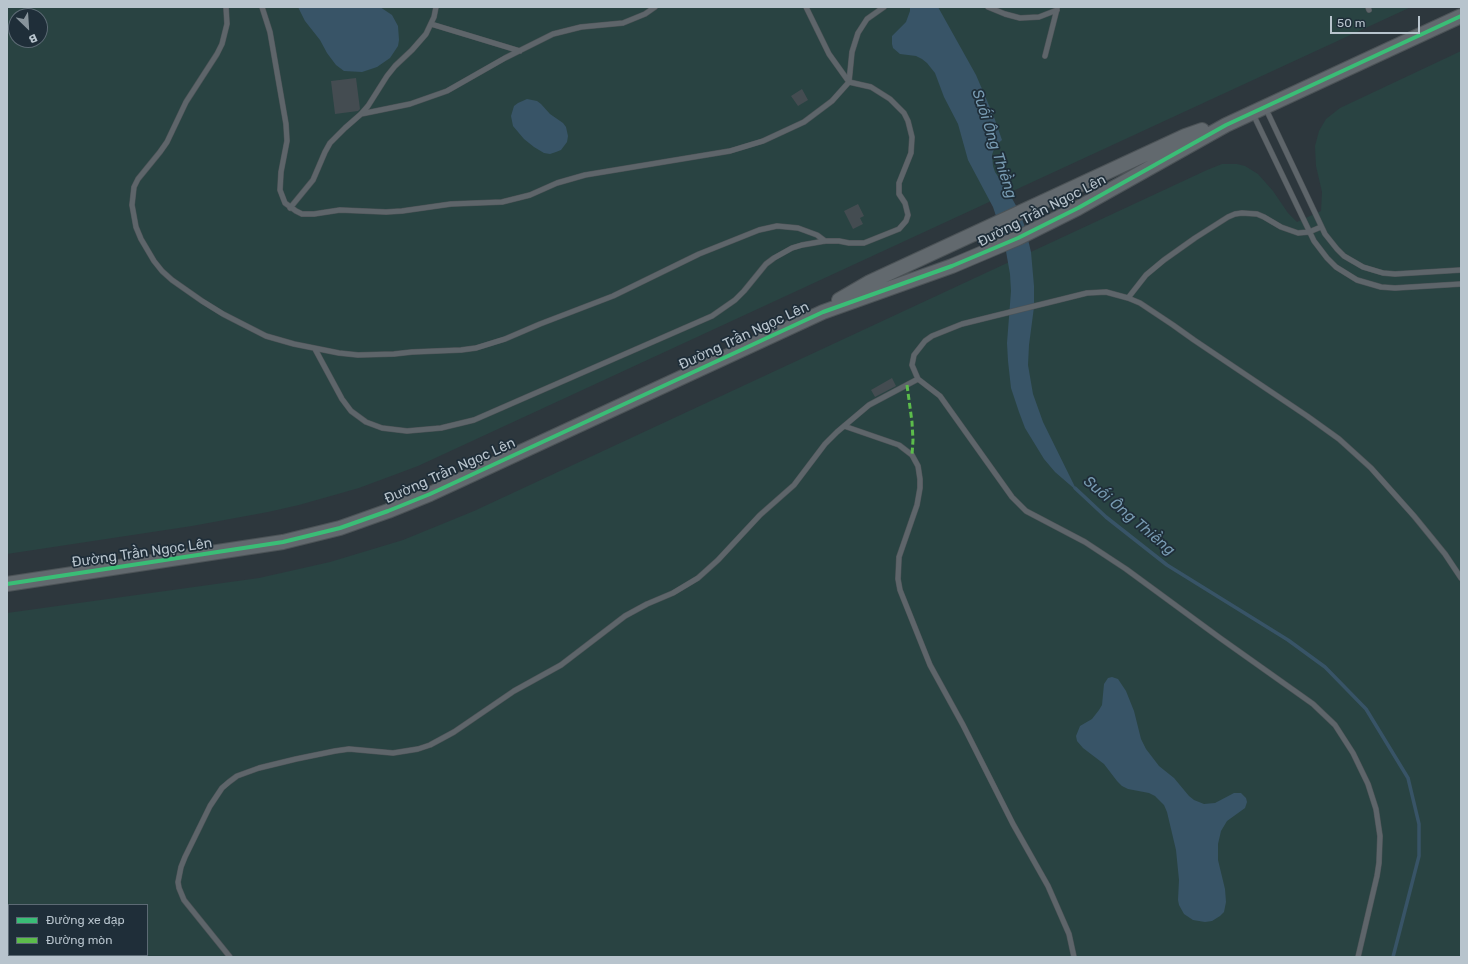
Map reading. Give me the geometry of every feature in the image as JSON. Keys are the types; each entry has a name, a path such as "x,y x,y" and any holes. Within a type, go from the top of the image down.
{"street":[{"name":"Đường Trần Ngọc Lên","path":"7,584 249,548 315,535 358,522 430,494 823,312 952,266 1003,245 1084,204 1226,125 1461,16"},
{"name":"Đường Trần Ngọc Lên","path":"823,312 846,295 870,282 1023,211 1185,136 1209,128 1226,125"}],"lane":[{"path":"226,7 227,24 225,34 217,54 186,102 167,142 143,171 134,187 132,205 136,227 143,245 154,261 172,280 223,314 255,331 280,341 340,353 376,355 476,348 505,339 613,296 699,254 764,229 777,226 798,228 812,233 825,241"},
{"path":"262,7 270,32 284,108 287,140 281,172 280,190 285,202 290,208 302,214 314,214 340,210 386,212 451,204 488,203 516,199 564,181 585,175 713,155 736,150 763,141 812,117 832,101 849,82 852,52 858,33 867,19 884,7"},
{"path":"290,208 313,180 330,143 361,114 371,102 395,66 419,42 431,24 436,7"},
{"path":"361,114 410,104 428,98 465,82 482,71 540,40 566,30 623,23 644,14 655,7"},
{"path":"315,349 342,399 351,411 366,422 394,430 424,430 452,426 474,420 712,316 735,300 766,264 792,248 825,241 856,244 871,241 899,229 906,221 908,215 907,209 898,189 900,178 910,159 912,133 908,121 899,107 881,92 871,87 849,82 829,54 806,7"},
{"path":"988,7 1020,18 1039,17 1057,8"},
{"path":"1045,56 1057,8"},
{"path":"431,24 520,51"},
{"path":"1259,110 1321,226 1330,241 1344,256 1358,265 1373,271 1395,274 1461,270"},
{"path":"1259,110 1309,232 1319,249 1336,267 1346,274 1369,284 1381,287 1395,288 1461,284"},
{"path":"1128,298 1146,275 1164,260 1195,238 1235,214 1257,214 1292,231 1303,233 1309,232 1321,226"},
{"path":"1358,957 1377,876 1380,836 1376,809 1368,784 1353,753 1335,725 1313,704 1126,569 1085,542 1026,511 1012,497 940,396 918,379 912,360 924,341 937,333 952,327 1040,304 1096,292 1115,293 1128,298 1173,324 1339,439 1371,468 1410,511 1445,554 1461,578"},
{"path":"230,957 184,900 178,882 185,857 210,806 222,788 229,782 237,776 259,768 335,751 356,750 393,753 418,749 430,745 454,732 514,690 550,672 571,658 625,616 647,604 673,593 698,578 718,560 760,515 794,485 825,444 844,426 869,405 918,379"},
{"path":"844,426 899,445 912,455 918,466 920,488 917,505 899,557 898,579 900,590 930,665 1013,824 1048,886 1069,934 1074,957"}],"green space":[{"path":"7,7 1411,7 418,466 359,488 299,505 192,526 7,554"},
{"path":"1461,51 1461,957 7,957 7,613 259,578 330,562 403,540 474,511 1222,164 1237,164 1245,166 1258,174 1273,191 1288,213 1297,222 1321,211 1322,192 1316,166 1315,146 1319,131 1326,119 1340,108"}],"water":[{"path":"298,7 380,7 392,15 398,26 398,46 390,58 377,67 362,72 344,71 336,65 327,53 320,40 305,21"},
{"path":"910,7 938,7 976,75 1002,140 995,146 992,155 993,166 995,172 1019,211 1025,227 1031,252 1034,307 1028,365 1033,394 1043,422 1077,491 1055,472 1044,459 1025,428 1011,388 1007,343 1011,291 1010,274 1004,240 993,207 968,160 958,124 944,97 935,73 922,59 916,56 900,54 893,48 892,36 906,22"},
{"path":"527,99 537,101 566,127 568,136 567,142 561,150 550,154 544,153 524,139 513,126 511,116 514,106"},
{"path":"1112,677 1118,679 1126,691 1134,711 1141,739 1146,749 1159,766 1174,778 1189,796 1204,804 1215,803 1234,793 1241,793 1246,798 1247,802 1245,808 1227,821 1221,831 1218,844 1218,860 1225,889 1226,902 1224,912 1212,921 1205,922 1193,920 1184,914 1179,905 1179,880 1176,850 1164,805 1155,796 1149,793 1128,789 1122,786 1104,764 1083,748 1077,741 1076,736 1080,726 1092,719 1102,705 1104,684 1108,678"}],"building":[{"path":"356,78 360,109 358,111 335,114 331,81"},
{"path":"802,89 808,100 798,106 791,96"},
{"path":"858,204 864,216 860,218 863,224 853,229 844,211"},
{"path":"892,378 896,386 875,397 871,390"}],"waterway":[{"name":"Suối Ông Thiềng","path":"1075,488 1106,517 1167,565 1288,640 1325,667 1366,709 1408,778 1419,824 1419,856 1393,957"}],"marked path":[{"path":"907,385 912,422 912,455"}],"cycle path":[{"path":"7,584 283,542 340,528 388,511 430,494 823,312 952,266 1018,238 1078,208 1226,125 1461,16"}]}
